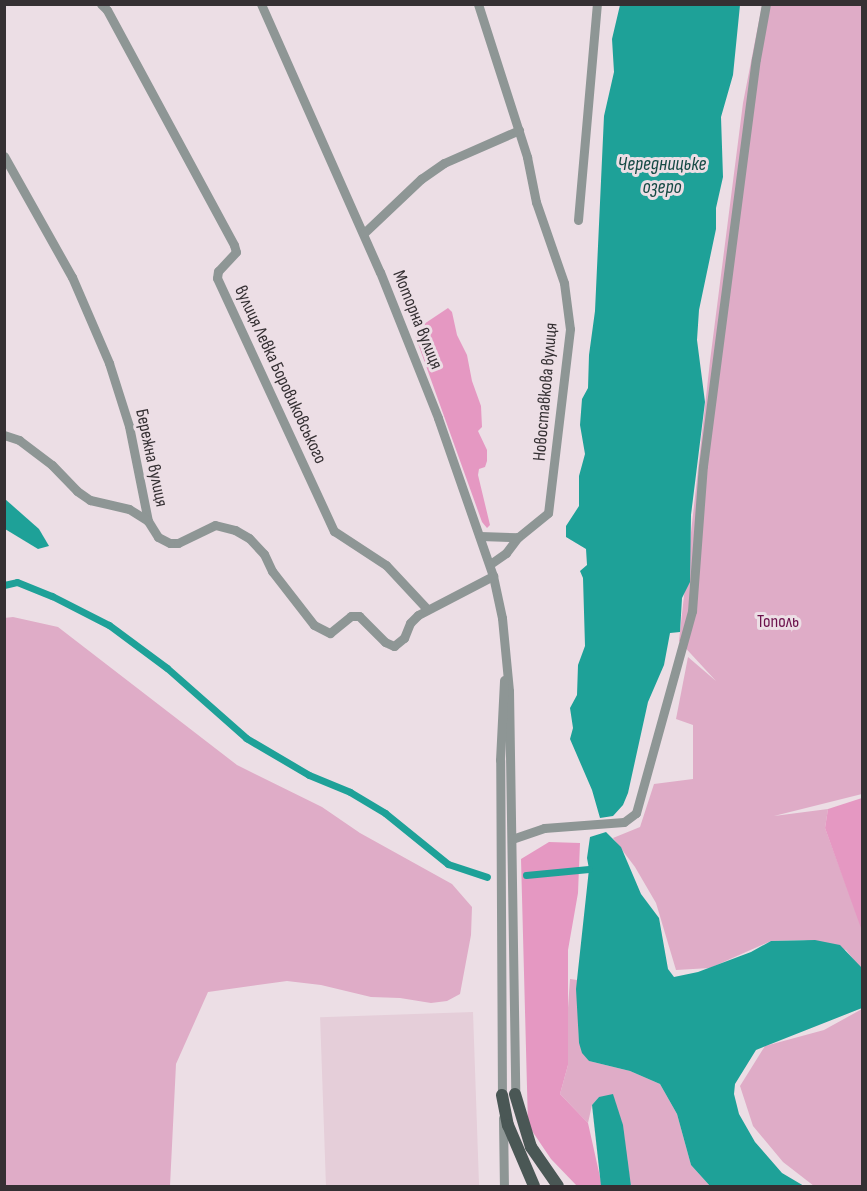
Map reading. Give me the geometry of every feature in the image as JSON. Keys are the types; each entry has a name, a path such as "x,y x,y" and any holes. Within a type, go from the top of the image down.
{"main road":[{"path":"509,1094 521,1160 534,1186"},
{"path":"509,1094 531,1147 558,1186"}],"street":[{"name":"вулиця Левка Боровиковського","path":"101,4 107,10 234,245 236,252 218,271 217,278 334,531 386,565 427,609"},
{"name":"Моторна вулиця","path":"261,4 364,232 438,418 490,564 502,618 506,660"},
{"name":"Новоставкова вулиця","path":"478,4 519,130 536,202 564,283 570,329 551,505 543,520 518,537 506,553 490,564"},
{"path":"578,220 597,4"},
{"path":"512,839 544,828 624,822 636,813 692,611 703,466 756,58 766,4"},
{"path":"364,232 421,179 444,163 519,130"},
{"name":"Бережна вулиця","path":"4,156 72,277 109,363 129,426 148,521 158,537 170,543 178,543 215,525 242,533 264,554 302,612 314,625 328,633 356,616 385,642 398,645 410,623 427,609 448,601 493,576"},
{"path":"4,435 19,440 52,465 77,492 90,500 129,509 148,521"},
{"path":"129,509 140,490"},
{"path":"480,536 518,537"},
{"path":"504,1186 514,982 509,691 506,660"},
{"path":"506,660 500,760 502,983 509,1094"},
{"path":"502,983 514,982"}],"shaded area":[{"path":"448,308 452,312 457,335 467,355 472,381 481,406 482,427 478,431 487,450 487,461 485,467 479,469 478,475 490,525 487,528 482,522 416,338 415,330"},
{"path":"862,798 862,931 825,828 828,809"},
{"path":"549,842 580,843 578,893 568,950 568,1065 560,1094 588,1123 602,1186 577,1186 551,1159 528,1125 521,859"},
{"path":"473,1012 479,1186 326,1186 320,1017"}],"green space":[{"name":"Тополь","path":"762,5 862,5 862,794 774,816 828,809 825,828 862,928 862,970 846,950 804,940 771,941 710,968 676,970 656,903 635,867 613,838 640,827 654,784 693,779 693,725 676,719 688,657 716,681 679,641 710,361 743,103"},
{"path":"13,617 58,627 237,765 322,807 360,833 452,884 472,907 471,935 460,994 447,1001 431,1003 400,998 371,997 321,985 287,981 208,992 176,1064 170,1186 5,1186 4,618"},
{"path":"570,979 577,980 579,1043 589,1061 630,1071 660,1084 677,1114 691,1165 710,1186 631,1186 626,1158 599,1097 592,1105 588,1123 560,1094 568,1065 567,1022"},
{"path":"862,1009 862,1186 814,1186 783,1162 753,1126 740,1086 765,1046 824,1030"}],"water":[{"name":"Чередницьке озеро","path":"620,5 740,5 733,75 721,117 723,177 716,208 716,229 699,310 697,340 705,402 691,515 690,582 682,598 680,632 670,633 664,665 648,702 628,793 623,805 613,816 600,818 592,790 570,739 573,728 570,708 577,695 578,665 585,646 583,578 580,571 587,565 586,549 566,537 566,526 579,506 579,476 585,454 580,425 582,399 588,388 589,355 595,311 604,116 614,72 612,39"},
{"path":"5,499 39,529 49,546 38,549 5,529"},
{"path":"606,832 621,847 641,894 659,918 668,969 674,977 698,972 751,952 771,941 815,940 840,945 862,968 862,1008 756,1050 735,1084 734,1094 739,1114 755,1142 782,1173 804,1186 710,1186 691,1165 677,1114 660,1084 630,1071 589,1061 582,1053 579,1043 576,989 589,869 587,858 590,837"},
{"path":"613,1094 623,1125 631,1186 601,1186 592,1105 599,1097"}],"waterway":[{"path":"4,585 17,582 52,596 109,625 167,668 246,738 309,775 350,792 385,813 448,864 487,877"},
{"path":"526,875 589,869"}]}
